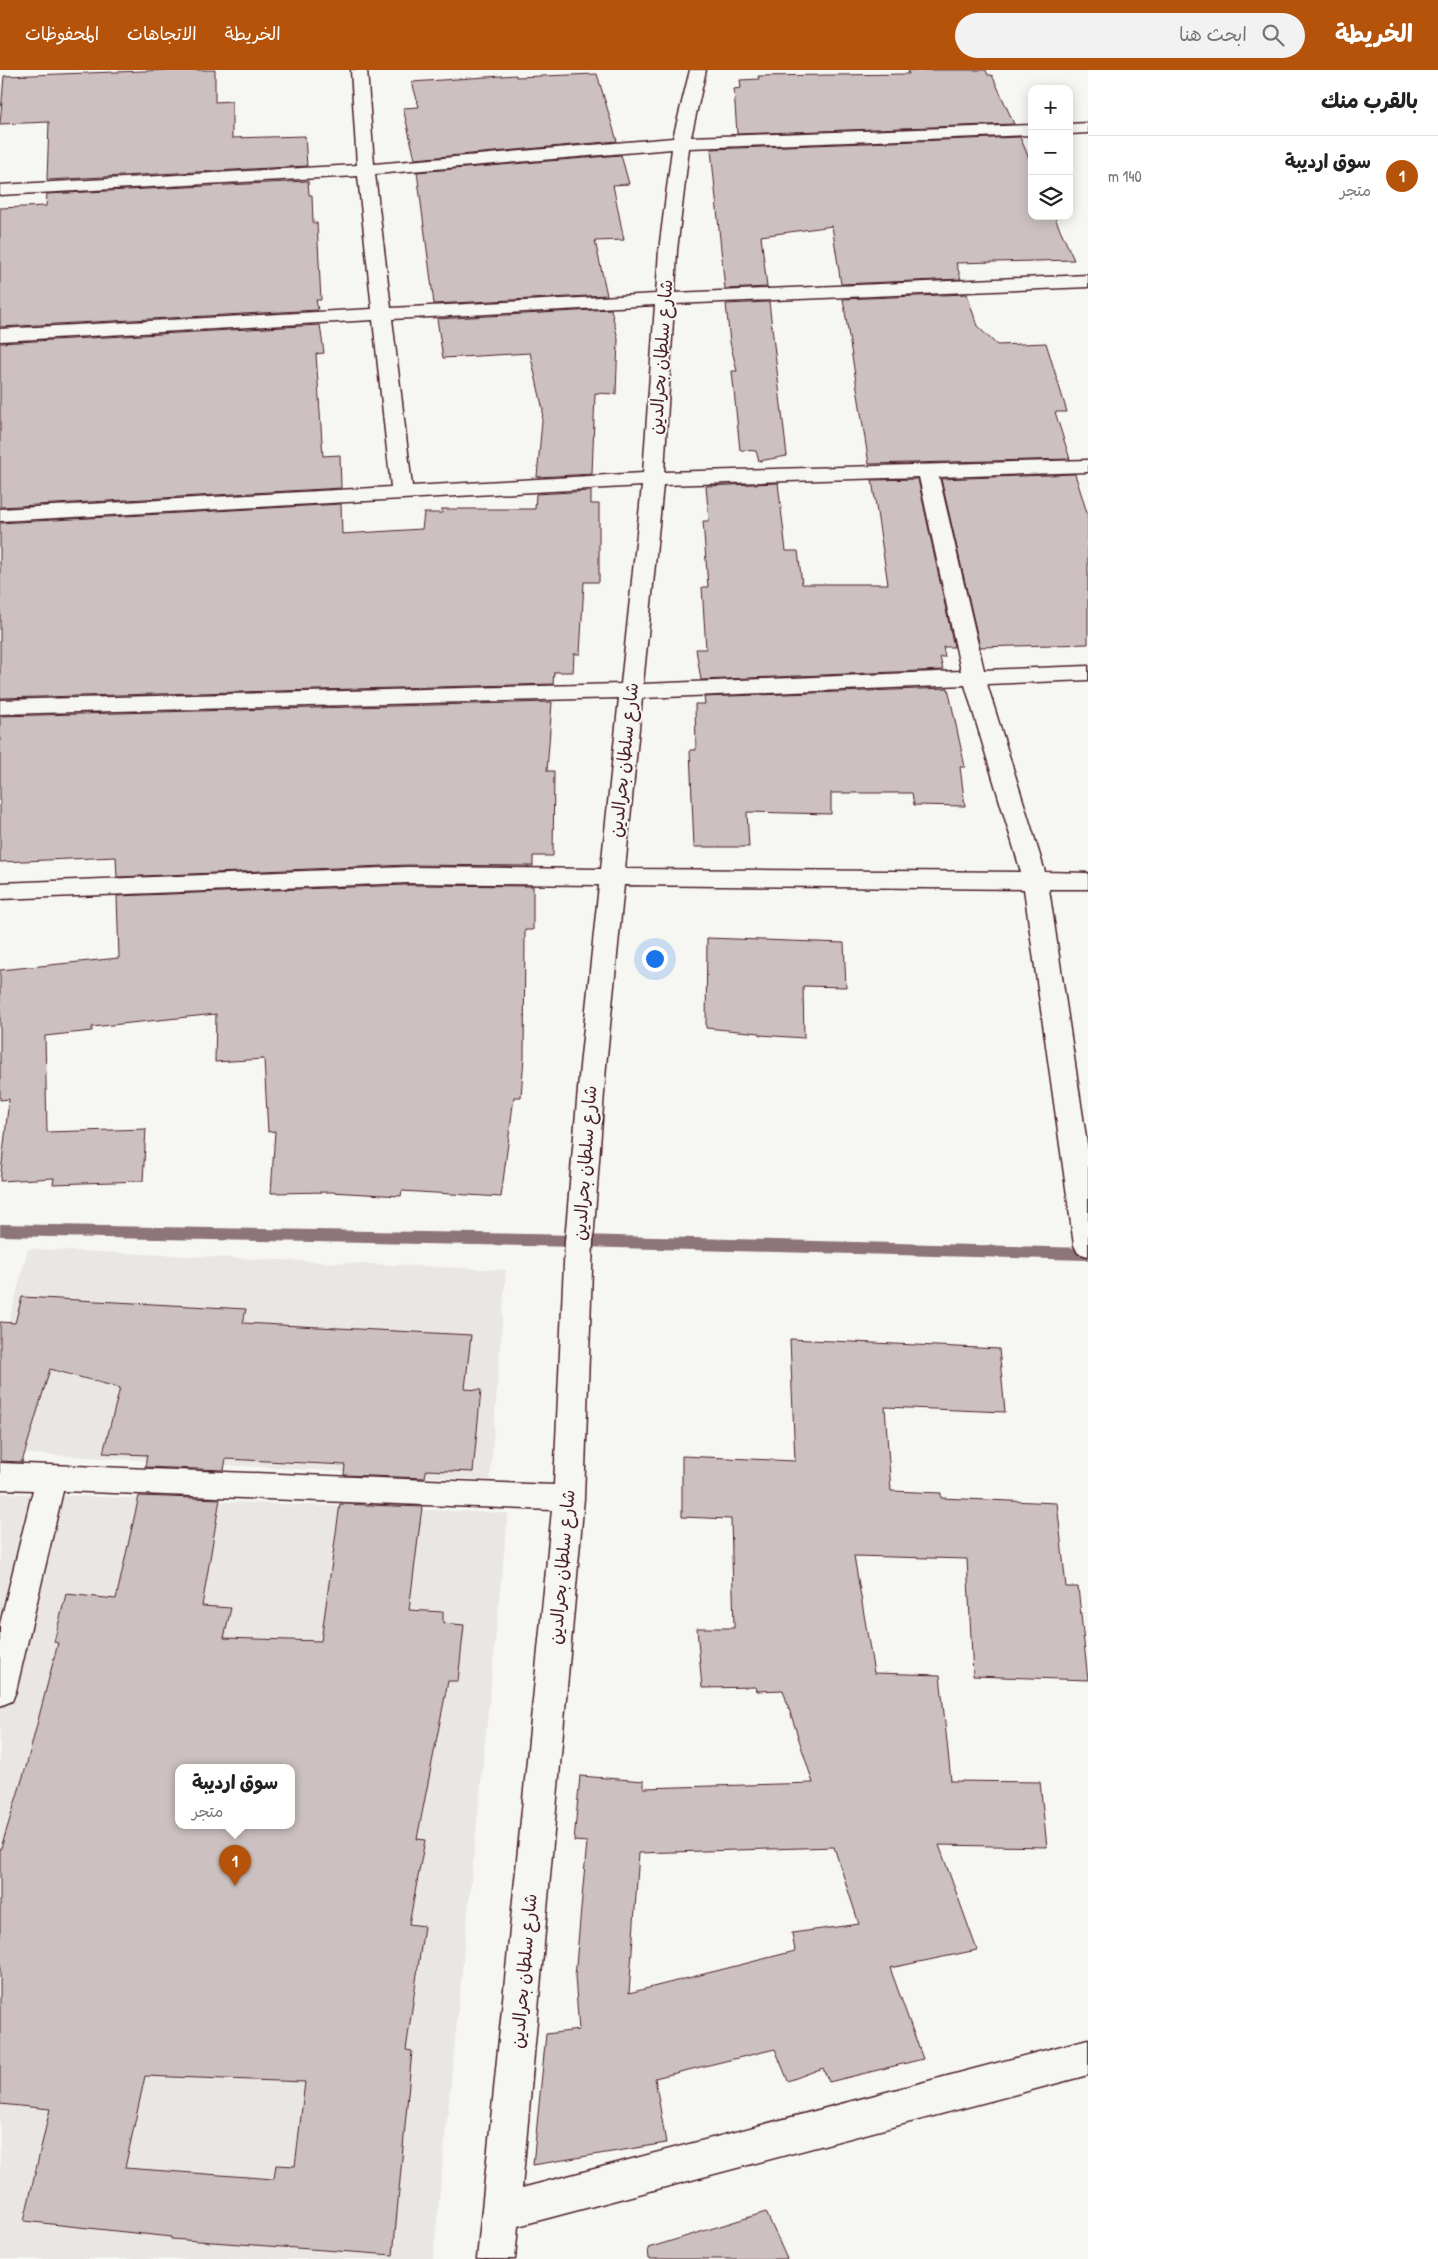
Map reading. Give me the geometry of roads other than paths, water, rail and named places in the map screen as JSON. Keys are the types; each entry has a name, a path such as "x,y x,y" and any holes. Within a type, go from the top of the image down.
{"street":[{"path":"359,70 366,170 384,314 402,492"},
{"name":"شارع سلطان بحرالدين","path":"496,2259 569,1498 579,1241 593,1066 653,479 668,250 681,143 698,70"},
{"path":"1073,129 1088,128"},
{"path":"0,190 366,170 681,143 1028,130"},
{"path":"0,335 664,299 1088,281"},
{"path":"0,515 653,479 1088,466"},
{"path":"928,472 974,677 1035,879 1088,1245"},
{"path":"0,707 632,691 1088,673"},
{"path":"0,891 408,875 1035,879 1088,881"},
{"path":"0,1476 569,1498"},
{"path":"0,1691 51,1478"},
{"path":"501,2212 1088,2057"}],"waterway":[{"path":"0,1230 579,1241 1088,1254"}],"place":[{"name":"سوق ارديبة","path":"235,1886"}]}
